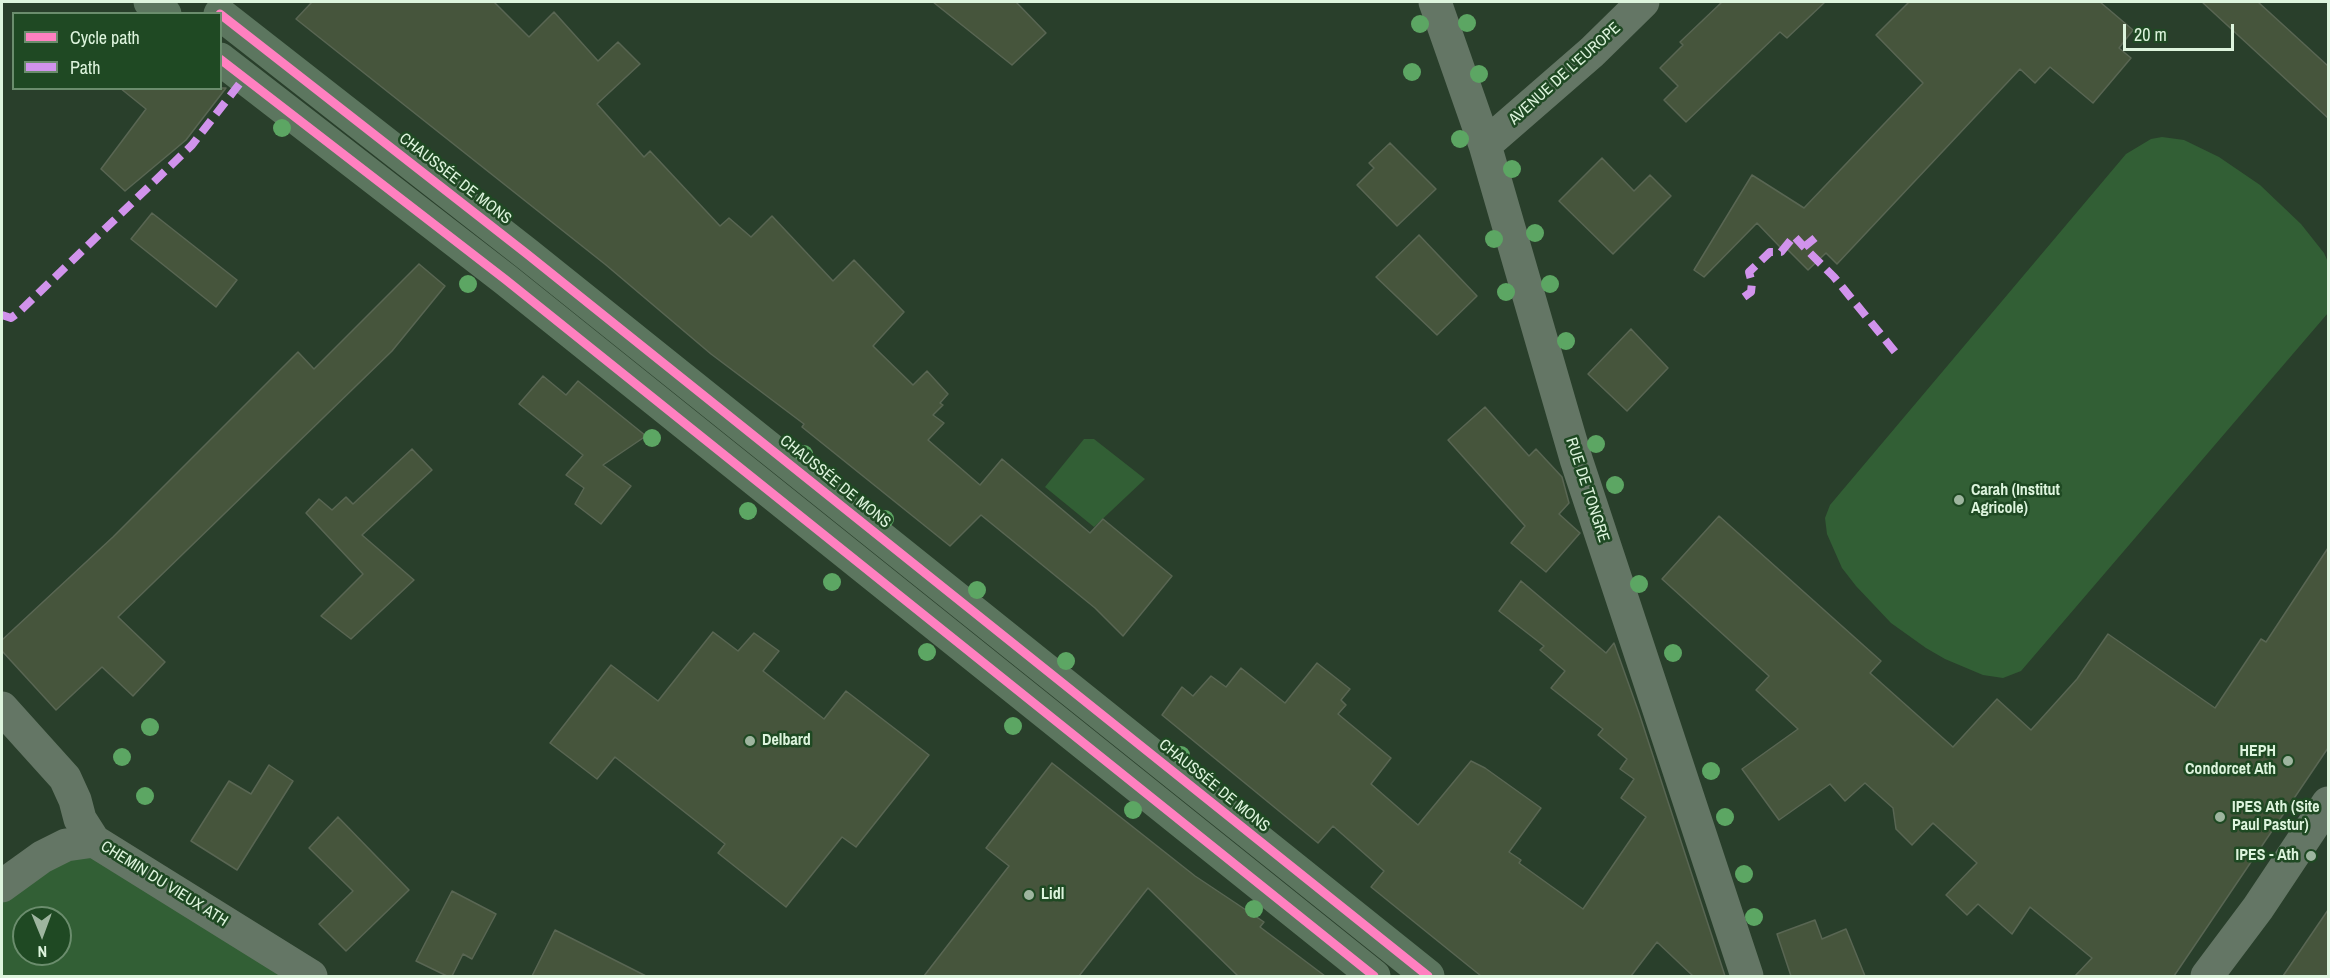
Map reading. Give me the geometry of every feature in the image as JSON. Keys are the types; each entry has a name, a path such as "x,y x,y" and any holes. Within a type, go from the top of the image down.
{"main road":[{"path":"150,2 162,12"},
{"name":"CHAUSSÉE DE MONS","path":"205,2 218,12"},
{"name":"CHAUSSÉE DE MONS","path":"222,16 527,254 1428,976"},
{"path":"222,60 506,280 1374,976"}],"street":[{"name":"RUE DE TONGRE","path":"1435,2 1485,145 1576,459 1747,976"},
{"name":"AVENUE DE L'EUROPE","path":"1485,145 1592,52 1643,2"},
{"name":"CHEMIN DU VIEUX ATH","path":"2,708 65,778 75,800 80,819 94,841 311,976"},
{"path":"2207,976 2258,908 2328,803"},
{"path":"2,885 66,845 94,841"}],"green space":[{"path":"2162,137 2184,140 2219,157 2260,185 2301,224 2324,253 2328,262 2328,313 2021,671 2003,678 1983,675 1945,659 1891,623 1842,568 1827,534 1825,518 1830,505 2126,154 2151,139"},
{"path":"1084,439 1094,439 1145,479 1094,527 1045,487"},
{"path":"94,841 311,976 2,976 2,886"}],"building":[{"path":"312,2 494,2 529,37 554,12 598,61 618,42 640,64 597,104 644,157 650,151 720,226 729,218 751,237 772,216 833,281 854,260 904,312 873,346 913,385 927,371 948,394 940,403 943,405 933,415 944,423 928,440 980,485 1002,459 1090,533 1103,519 1172,576 1123,636 1095,608 981,515 950,546 802,427 804,424 711,354 606,265 296,19"},
{"path":"933,2 1016,2 1046,33 1012,65"},
{"path":"1722,2 1825,2 1787,38 1780,32 1686,122 1664,100 1678,86 1660,68 1683,45 1680,42"},
{"path":"1909,2 2100,2 2133,30 2119,48 2131,58 2093,103 2050,67 2035,83 2020,69 1837,264 1826,253 1808,270 1784,246 1781,248 1757,223 1704,277 1694,270 1752,175 1804,208 1923,83 1876,35"},
{"path":"2202,2 2258,2 2328,66 2328,118"},
{"path":"226,88 186,140 125,191 101,169 146,109 122,90 222,90"},
{"path":"1390,143 1436,189 1397,226 1357,185 1374,168 1369,163"},
{"path":"1602,158 1634,191 1650,175 1671,196 1613,254 1559,201"},
{"path":"152,213 237,280 216,307 131,239"},
{"path":"1419,235 1477,296 1437,335 1376,277"},
{"path":"419,264 445,286 392,351 118,617 165,662 133,696 102,667 56,710 2,651 2,640 113,537 298,352 314,369"},
{"path":"1631,329 1668,368 1627,411 1588,374"},
{"path":"543,376 566,395 578,381 646,436 603,465 631,486 601,524 575,504 584,488 566,475 583,455 519,404"},
{"path":"1485,407 1529,456 1536,449 1562,477 1569,503 1559,514 1580,533 1546,572 1511,543 1525,526 1448,440"},
{"path":"412,449 432,470 362,535 414,580 351,639 321,616 363,574 306,513 319,499 332,510 346,497 353,504"},
{"path":"1719,516 1881,661 1870,673 1953,747 1997,699 2031,730 2077,679 2108,634 2215,708 2261,639 2266,642 2328,548 2328,748 2174,976 2075,976 2092,958 2030,907 2012,934 1978,904 1967,915 1946,895 1977,863 1933,823 1912,845 1896,829 1893,808 1865,783 1845,801 1830,784 1779,820 1742,769 1798,729 1756,690 1769,676 1662,579"},
{"path":"1521,581 1606,653 1614,643 1725,976 1693,976 1657,942 1631,976 1481,976 1371,887 1384,871 1333,826 1318,843 1162,715 1182,687 1193,696 1211,676 1226,687 1241,668 1285,703 1317,663 1350,689 1341,700 1346,705 1338,714 1391,758 1371,784 1418,825 1471,761 1485,768 1541,808 1509,852 1521,860 1519,863 1583,909 1646,817 1621,798 1634,779 1620,769 1627,759 1598,735 1603,729 1551,688 1565,671 1540,650 1544,646 1499,611"},
{"path":"713,632 738,651 754,633 779,651 763,671 824,719 846,691 929,755 856,847 842,837 786,907 718,853 725,844 615,757 597,779 550,743 611,665 658,701"},
{"path":"1052,763 1195,876 1264,922 1260,927 1325,976 1238,976 1148,888 1079,976 924,976 1009,866 986,848"},
{"path":"269,765 293,781 237,870 191,841 229,781 251,794"},
{"path":"338,817 409,890 346,951 319,924 353,891 309,848"},
{"path":"452,891 496,914 472,959 463,954 452,976 447,976 416,961"},
{"path":"2328,910 2328,976 2283,976"},
{"path":"1815,920 1822,939 1846,929 1865,976 1791,976 1777,934"},
{"path":"555,930 646,976 532,976"}],"marked path":[{"path":"2,315 11,318 19,312 192,145 244,78"},
{"path":"1744,297 1751,292 1752,283 1749,272 1770,252 1781,252 1794,236 1804,247"},
{"path":"1815,238 1804,247 1834,277 1896,353"}],"cycle path":[{"path":"222,16 527,254 1428,976"},
{"path":"222,61 506,280 1374,976"}],"place":[{"name":"Carah (Institut Agricole)","path":"1959,500"},
{"name":"Delbard","path":"750,741"},
{"name":"HEPH Condorcet Ath","path":"2288,761"},
{"name":"IPES Ath (Site Paul Pastur)","path":"2220,817"},
{"name":"IPES - Ath","path":"2311,856"},
{"name":"Lidl","path":"1029,895"}]}
